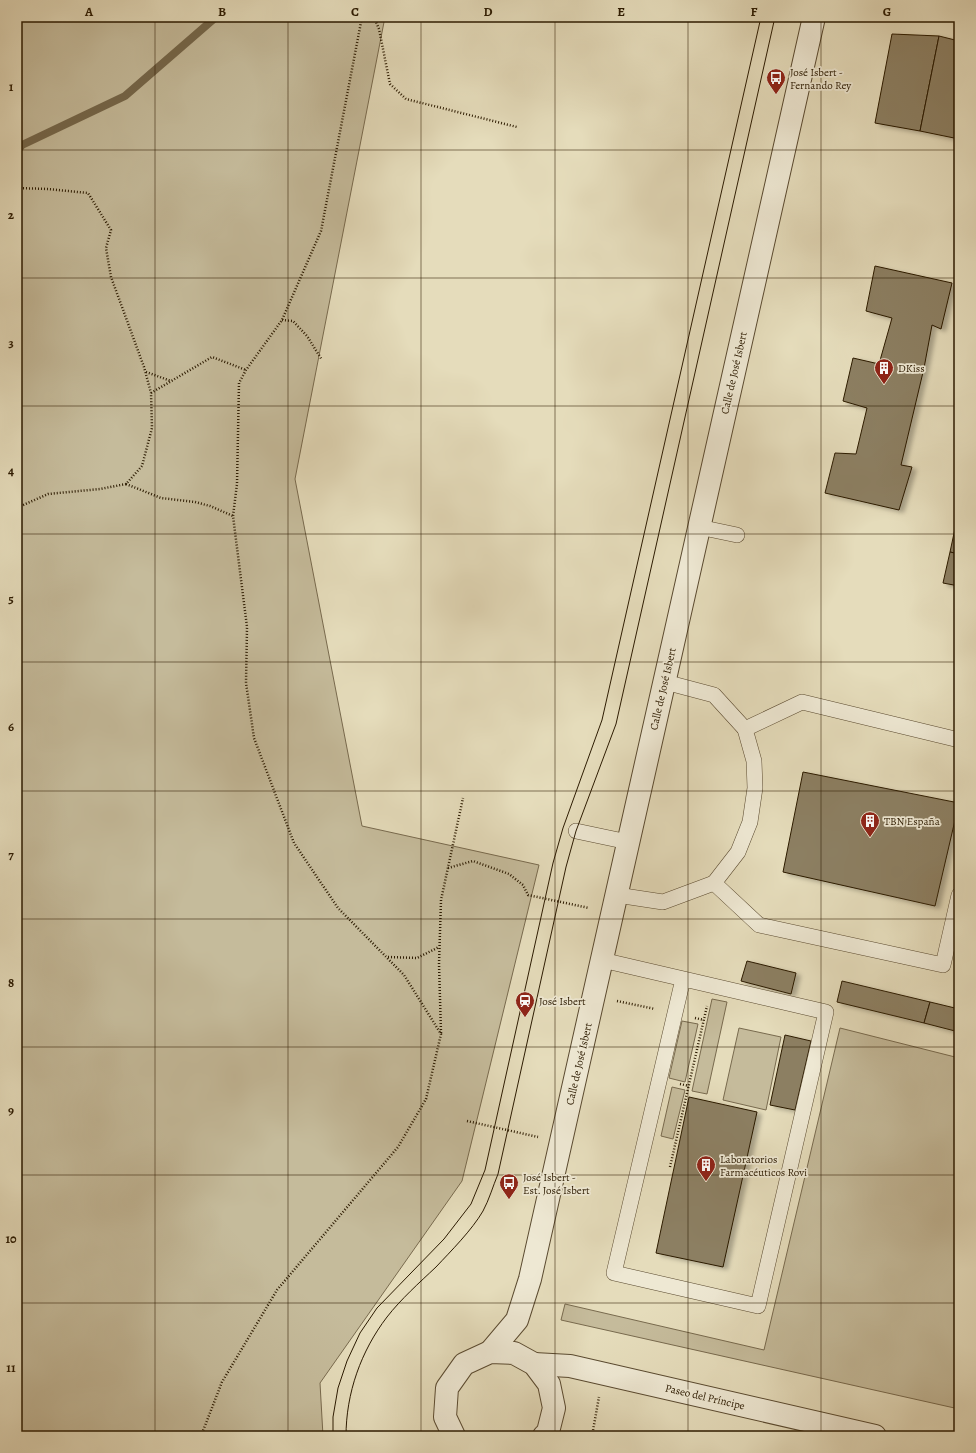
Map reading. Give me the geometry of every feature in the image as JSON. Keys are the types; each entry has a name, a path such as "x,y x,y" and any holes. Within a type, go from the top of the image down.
{"street":[{"name":"Calle de José Isbert","path":"490,1352 517,1320 530,1279 814,17"},
{"path":"454,1436 445,1417 447,1388 464,1364 490,1352 514,1353 534,1364 549,1384 554,1408 548,1432 544,1436"},
{"name":"Paseo del Príncipe","path":"534,1364 570,1366 875,1436"}],"lane":[{"path":"699,527 737,535"},
{"path":"615,904 663,902 714,883 738,852 750,822 755,788 754,762 745,729 714,695 664,682"},
{"path":"745,729 802,702 959,740"},
{"path":"576,831 628,842"},
{"path":"714,883 759,925 943,965 959,895"},
{"path":"602,960 826,1012 758,1306 614,1273 683,979"}],"path":[{"path":"362,17 321,231 282,320 246,370 239,383 237,484 233,516 248,627 246,683 254,738 294,843 338,908 388,957 404,975 441,1034"},
{"path":"374,17 379,29 390,84 406,99 518,127"},
{"path":"17,188 88,193 111,230 106,248 111,277 152,393 152,428 142,466 126,484"},
{"path":"282,320 293,321 307,336 322,360"},
{"path":"152,393 212,357 246,370"},
{"path":"145,371 172,381"},
{"path":"17,516 20,506 48,494 100,489 126,484 161,498 195,502 210,506 233,516"},
{"path":"201,1436 222,1382 277,1290 398,1147 426,1099 441,1034 439,947 441,900 463,798"},
{"path":"448,868 473,861 509,874 523,885 528,895 615,904"},
{"path":"388,957 417,958 439,947"},
{"path":"670,1167 712,986"},
{"path":"594,996 704,1020"},
{"path":"467,1121 561,1142"},
{"path":"592,1436 604,1374"}],"shaded area":[{"path":"17,17 385,17 295,479 362,826 539,865 462,1181 320,1383 323,1436 17,1436"},
{"path":"712,999 727,1002 707,1094 692,1091"},
{"path":"682,1021 698,1024 685,1082 669,1078"},
{"path":"739,1028 781,1037 766,1110 723,1100"},
{"path":"840,1028 959,1058 959,1409 561,1320 565,1304 764,1350"},
{"path":"672,1087 685,1090 673,1139 661,1136"}],"building":[{"path":"892,34 939,36 920,131 875,123"},
{"path":"939,36 959,41 959,139 920,131"},
{"name":"DKiss","path":"875,266 952,283 941,329 932,325 924,368 901,465 912,467 899,510 825,493 835,453 856,454 867,408 843,401 853,358 879,364 892,318 866,311"},
{"path":"959,510 959,554 950,552"},
{"path":"950,552 959,554 959,586 943,583"},
{"name":"TBN España","path":"803,772 959,803 935,906 783,872"},
{"path":"747,961 796,973 791,994 741,981"},
{"path":"842,981 930,1002 924,1023 837,1002"},
{"path":"930,1002 959,1009 959,1032 924,1023"},
{"path":"785,1035 811,1041 795,1110 770,1105"},
{"name":"Laboratorios Farmacéuticos Rovi","path":"689,1097 757,1112 723,1267 656,1253"}],"waterway":[{"path":"17,151 22,145 125,96 216,17"}],"tram line":[{"path":"333,1436 333,1417 338,1388 347,1361 360,1333 377,1308 444,1239 471,1204 485,1170 553,863 563,828 602,720 761,17"},
{"path":"346,1436 352,1388 363,1358 378,1330 392,1310 436,1267 473,1226 485,1207 498,1174 566,867 576,831 616,724 775,17"}],"place":[{"name":"José Isbert - Fernando Rey","path":"776,95"},
{"name":"DKiss","path":"884,385"},
{"name":"TBN España","path":"870,838"},
{"name":"José Isbert","path":"525,1018"},
{"name":"Laboratorios Farmacéuticos Rovi","path":"706,1182"},
{"name":"José Isbert - Est. José Isbert","path":"509,1200"}]}
